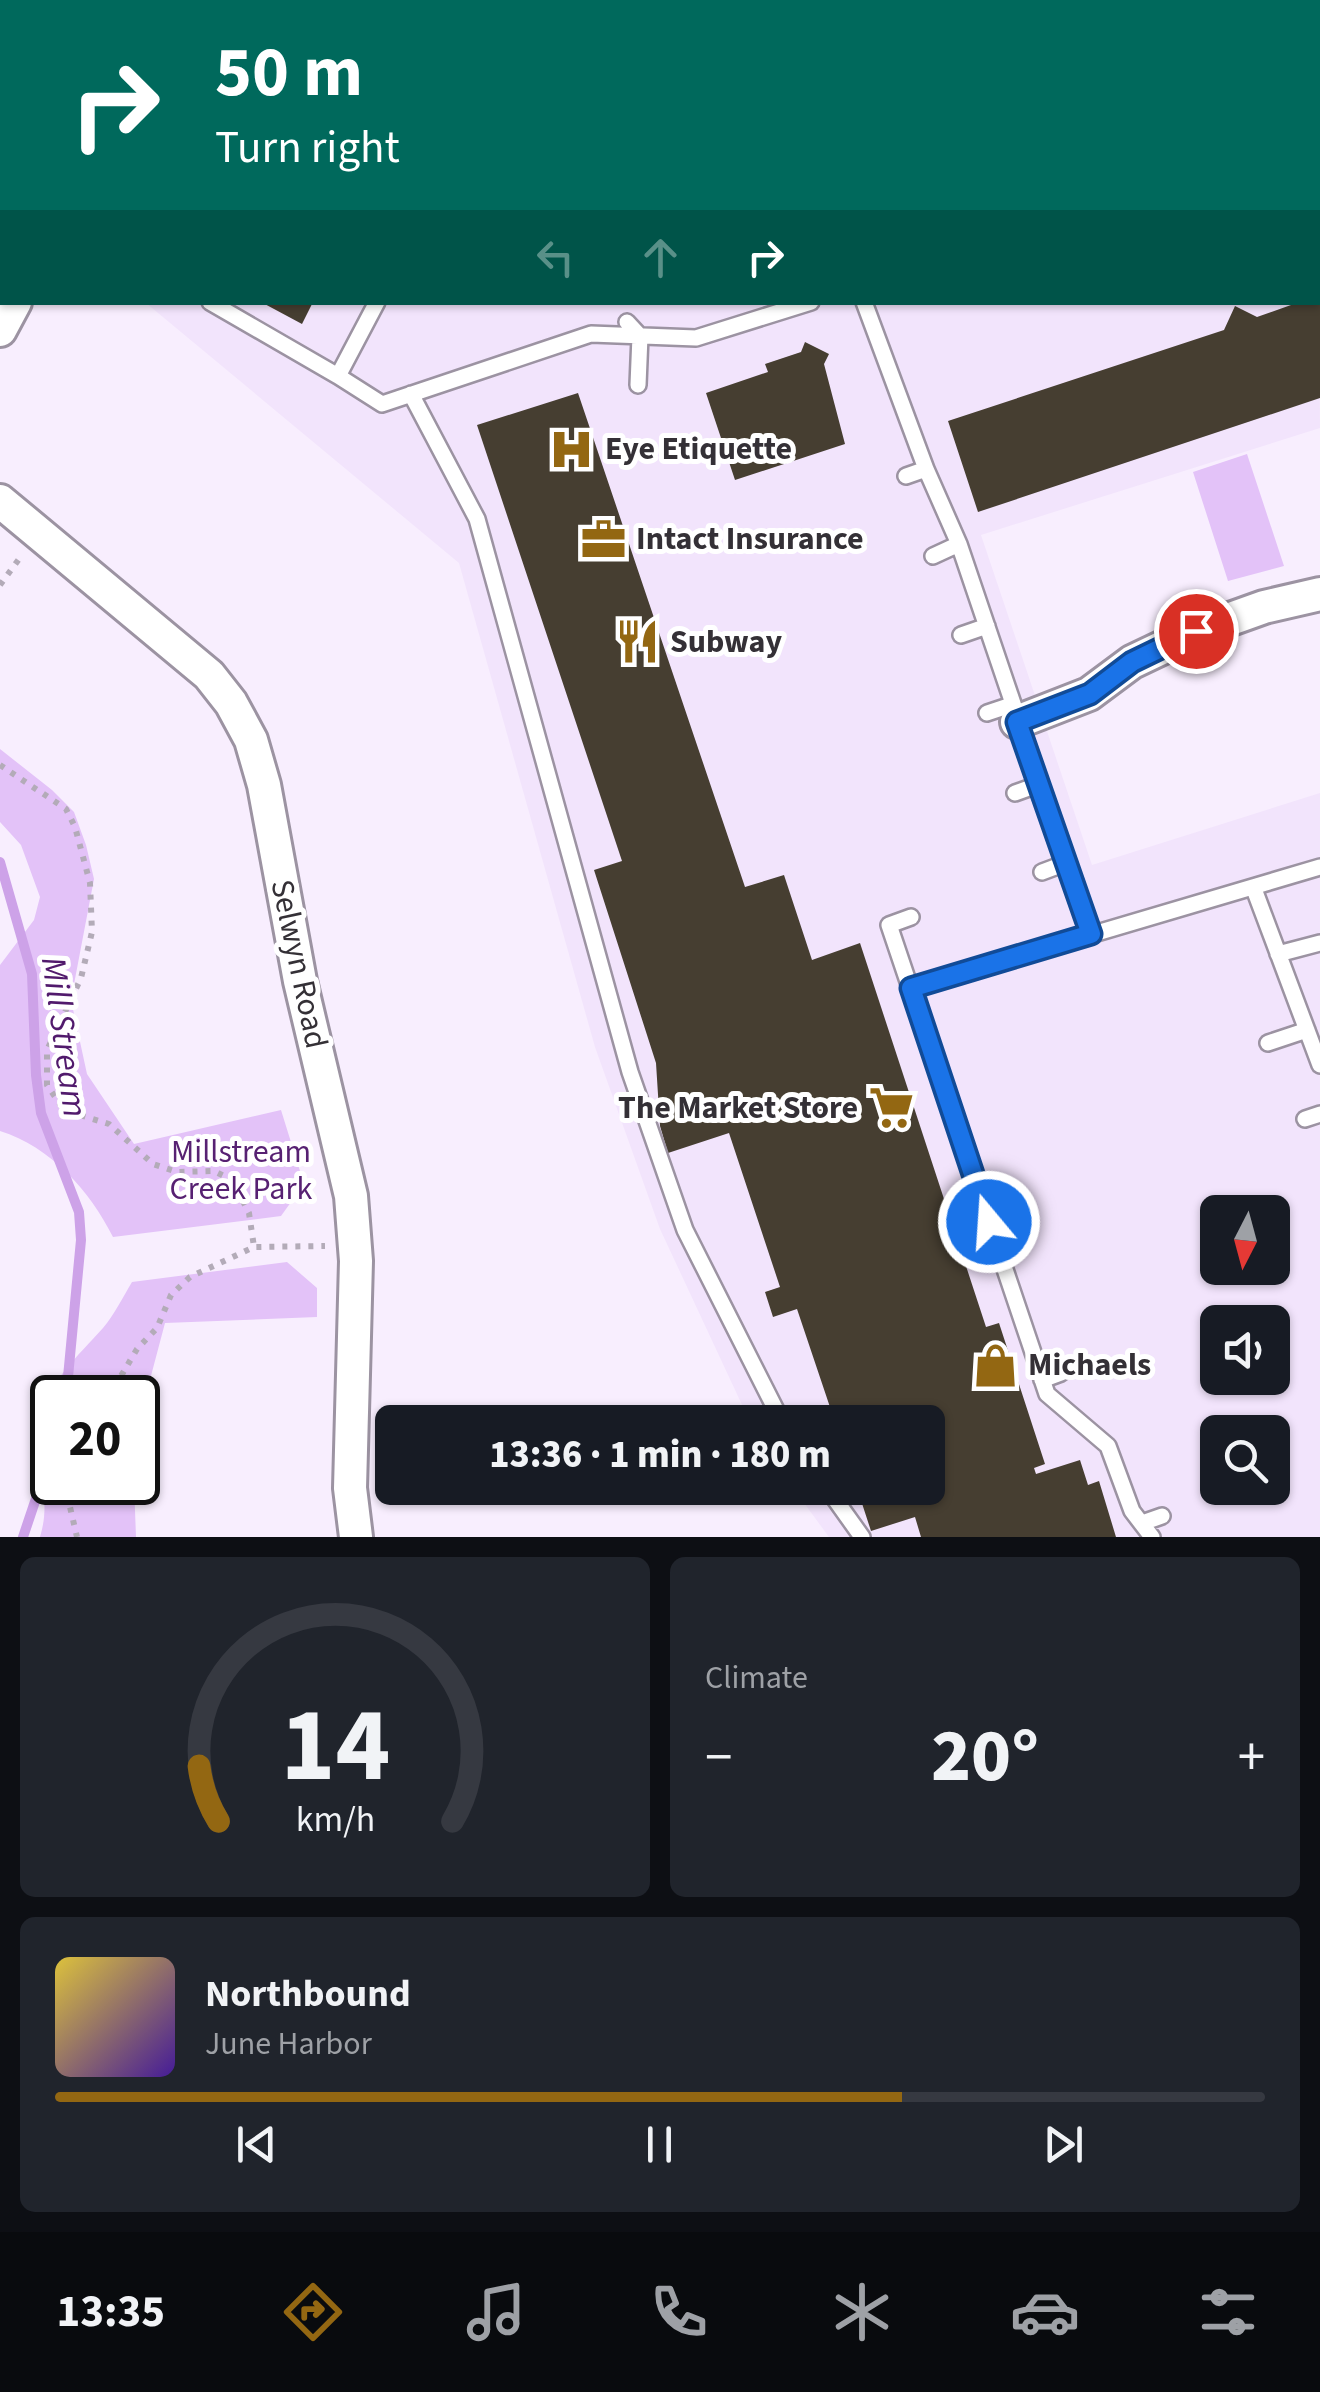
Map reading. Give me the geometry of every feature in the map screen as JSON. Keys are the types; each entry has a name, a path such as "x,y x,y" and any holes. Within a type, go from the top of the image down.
{"street":[{"path":"0,330 14,305"},
{"name":"Selwyn Road","path":"0,500 208,675 231,703 251,740 264,785 300,981 352,1196 356,1261 350,1488 356,1537"},
{"path":"1005,713 1090,694 1132,662 1196,631 1264,606 1320,594"}],"lane":[{"path":"215,305 382,404 492,360 591,334 696,338 761,310 793,305"},
{"path":"338,376 376,305"},
{"path":"871,305 926,469 959,544 987,626 1005,713 1040,784 1091,934"},
{"path":"627,322 640,336 638,384"},
{"path":"411,394 478,519 630,1072 685,1230 773,1405"},
{"path":"906,476 926,469"},
{"path":"934,556 959,544"},
{"path":"960,635 987,626"},
{"path":"1015,793 1040,784"},
{"path":"1042,872 1066,863"},
{"path":"911,988 1320,867"},
{"path":"1254,889 1320,1065"},
{"path":"911,917 889,924 1047,1394 1116,1443 1132,1511 1147,1530 1162,1516"},
{"path":"1278,954 1320,942"},
{"path":"1268,1042 1306,1030"},
{"path":"935,1061 954,1055"},
{"path":"963,1142 980,1136"},
{"path":"989,1222 1007,1216"},
{"path":"1016,1301 1033,1296"},
{"path":"1042,1380 1061,1374"},
{"path":"839,1505 862,1537"}],"path":[{"path":"0,584 19,559"},
{"path":"0,765 66,809 90,883 92,932 80,978 47,1050 47,1085 64,1110 109,1124 152,1164 177,1172 214,1171 232,1180 249,1213 254,1248"},
{"path":"122,1375 137,1349 158,1328 171,1294 190,1276 254,1248 326,1246"},
{"path":"70,1505 77,1537"}],"shaded area":[{"path":"148,305 1319,305 1320,428 981,535 1092,865 1320,793 1320,1537 829,1537 805,1505 945,1505 945,1405 742,1405 660,1229 595,1047 459,563"}],"green space":[{"path":"1247,454 1284,566 1228,581 1193,472"},
{"name":"Millstream Creek Park","path":"0,749 74,812 86,845 94,879 71,1000 87,1074 134,1144 281,1110 304,1184 281,1216 113,1237 93,1203 67,1173 36,1148 0,1131 0,965 34,920 40,897 21,845 0,822"},
{"name":"Millstream Creek Park","path":"287,1262 317,1288 317,1317 165,1323 151,1375 62,1375 107,1323 132,1282"},
{"name":"Millstream Creek Park","path":"135,1505 136,1537 40,1537 44,1506"}],"building":[{"path":"267,305 312,305 302,324"},
{"path":"1291,305 1320,305 1320,398 978,512 948,421 1224,330 1235,306 1257,317"},
{"path":"805,342 829,354 824,364 845,444 735,480 706,393 768,372 765,364 801,352"},
{"path":"578,393 745,887 784,875 812,960 860,943 986,1327 999,1323 1045,1464 1034,1468 1036,1474 1080,1460 1088,1485 1099,1481 1116,1537 921,1537 915,1517 871,1531 863,1505 945,1505 945,1405 829,1405 797,1309 773,1317 765,1292 780,1287 729,1133 668,1153 660,1126 656,1063 594,870 622,861 477,425"}],"waterway":[{"name":"Mill Stream","path":"0,862 32,974 41,1113 79,1212 81,1240 68,1375"},
{"name":"Mill Stream","path":"23,1537 34,1505"}],"place":[{"name":"Eye Etiquette","path":"572,449"},
{"name":"Intact Insurance","path":"603,539"},
{"name":"Subway","path":"637,642"},
{"name":"The Market Store","path":"891,1108"},
{"name":"Michaels","path":"995,1365"}],"route":[{"path":"989,1222 911,988 1091,934 1017,722 1090,694 1132,662 1196,631"}]}
